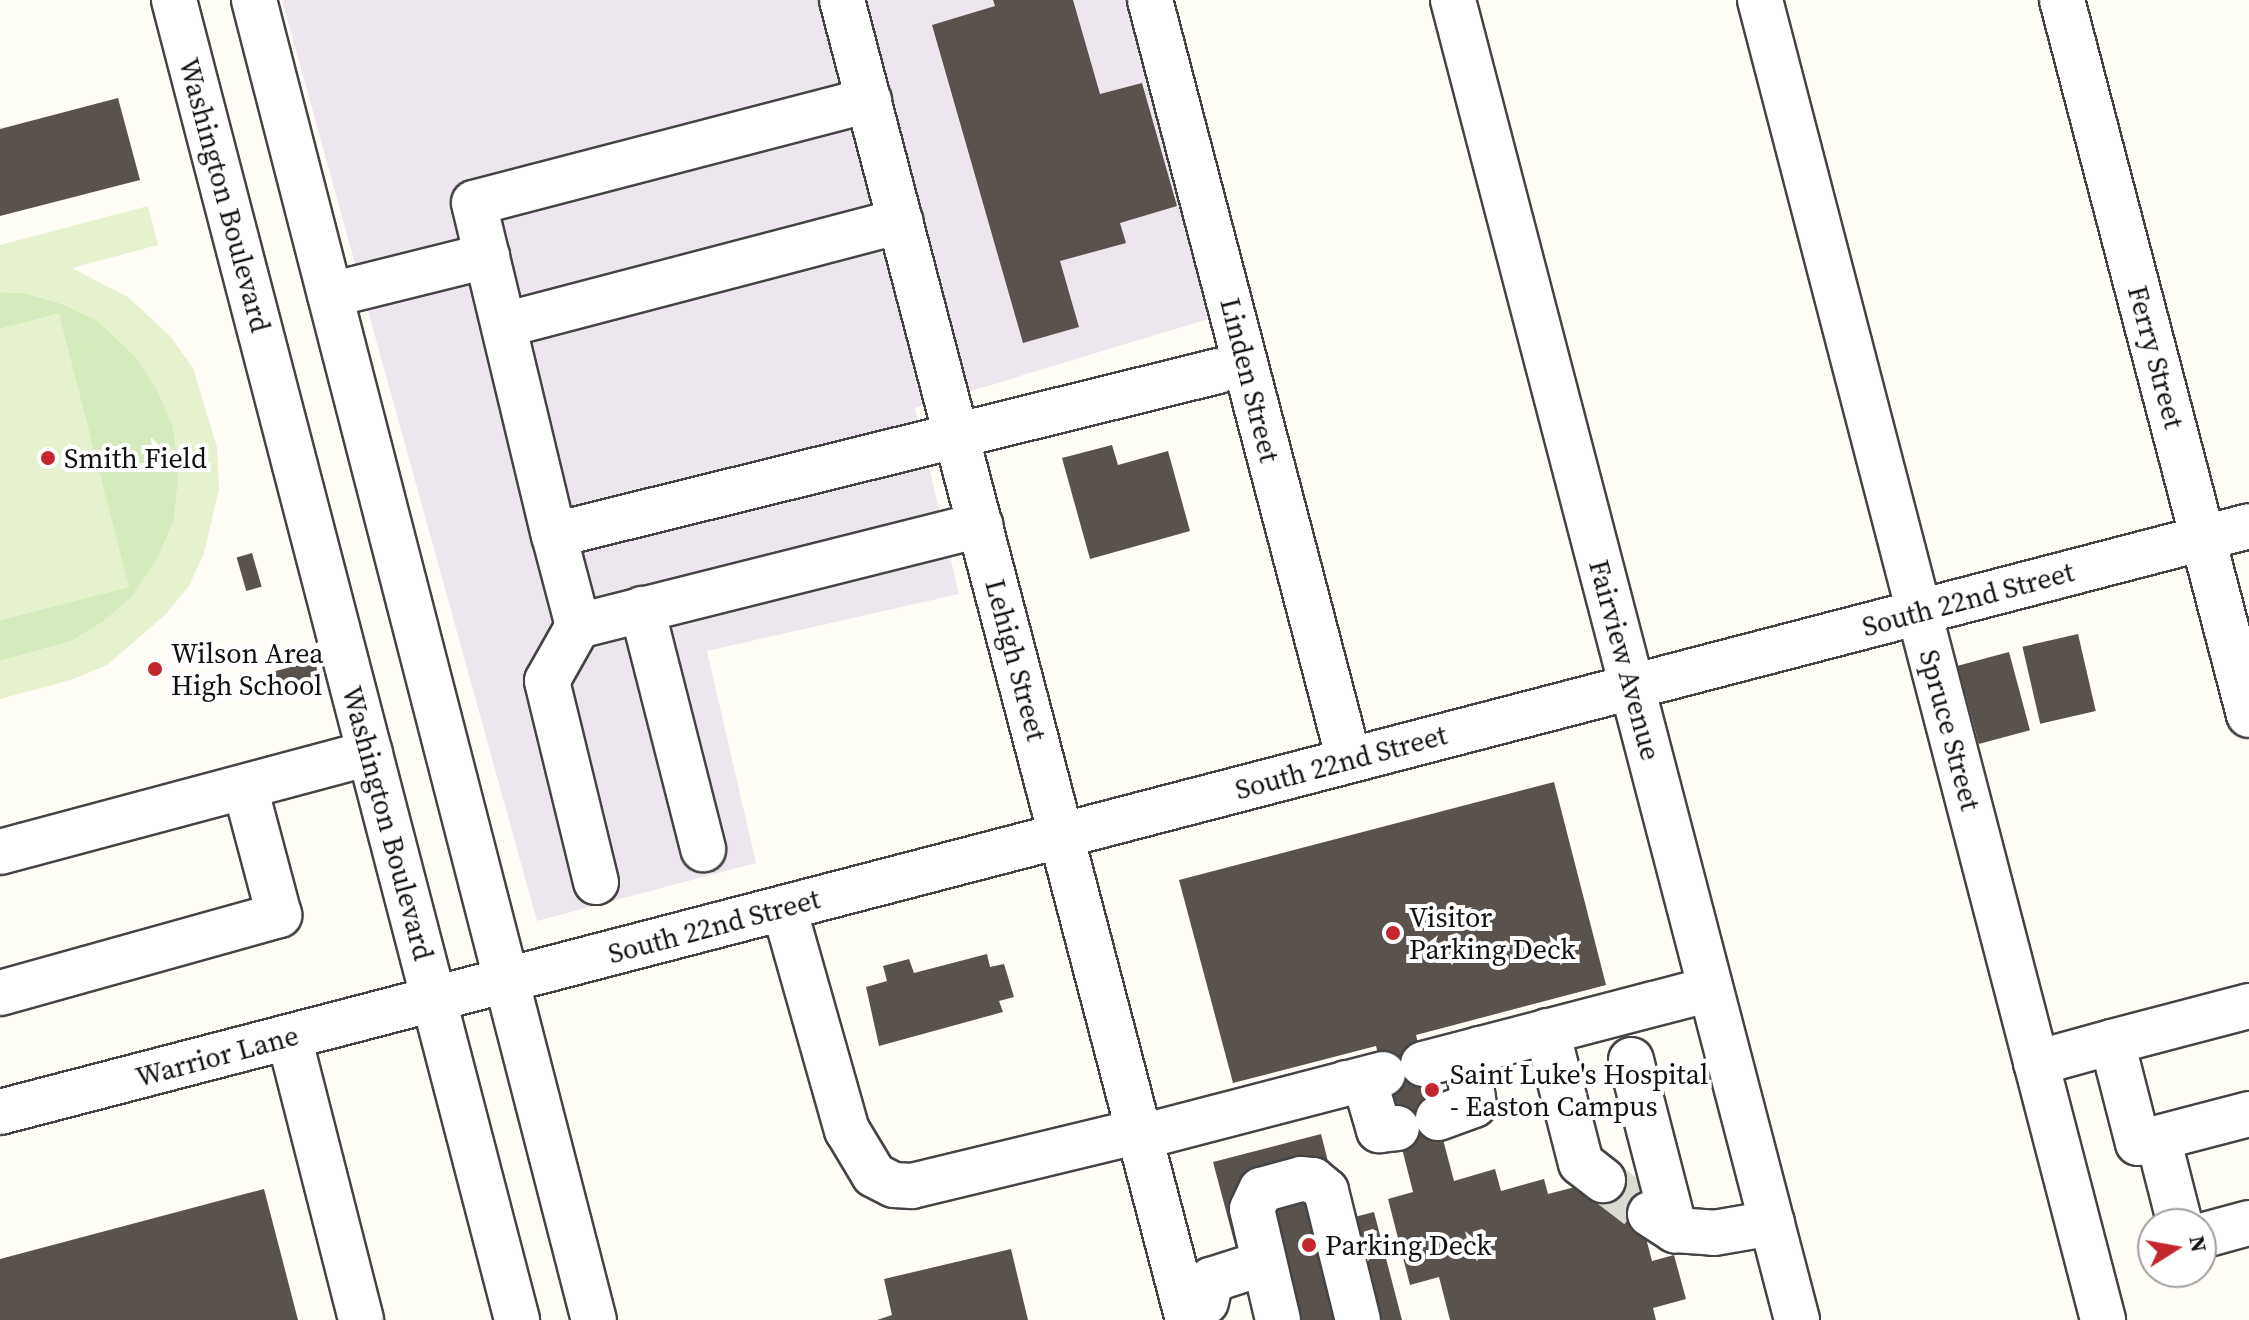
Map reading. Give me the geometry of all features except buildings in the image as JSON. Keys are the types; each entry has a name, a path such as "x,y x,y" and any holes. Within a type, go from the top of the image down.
{"street":[{"name":"Washington Boulevard","path":"174,0 517,1320"},
{"path":"254,0 594,1320"},
{"name":"Lehigh Street","path":"842,0 1140,1134 1193,1310"},
{"name":"Linden Street","path":"1150,0 1349,760"},
{"name":"Fairview Avenue","path":"1453,0 1797,1320"},
{"name":"Spruce Street","path":"1760,0 2103,1320"},
{"name":"Ferry Street","path":"2062,0 2249,715"},
{"path":"596,882 547,681 578,626 474,203 869,100"},
{"path":"504,325 901,221"},
{"path":"330,295 487,256"},
{"path":"554,535 1218,371"},
{"path":"578,626 981,525"},
{"name":"South 22nd Street","path":"434,999 2249,526"},
{"path":"642,609 703,849"},
{"path":"0,852 370,753"},
{"path":"0,993 279,915 245,787"},
{"path":"784,908 847,1130 874,1175 894,1185 912,1186 1140,1134 1423,1055 1547,1031 1710,989"},
{"name":"Warrior Lane","path":"0,1112 434,999"},
{"path":"2036,1063 2249,1006"},
{"path":"1547,1031 1581,1163 1603,1180"},
{"path":"289,1037 361,1320"},
{"path":"2112,1042 2138,1143 2249,1114"},
{"path":"1423,1055 1470,1055 1468,1065 1474,1105 1417,1123 1379,1130 1367,1089 1358,1083 1423,1055"},
{"path":"1631,1060 1675,1230"},
{"path":"2158,1138 2176,1208"},
{"path":"1193,1310 1222,1315 1257,1300 1252,1209 1261,1190 1301,1179 1313,1180 1326,1191 1358,1320"},
{"path":"1638,1207 1675,1230 1714,1233 1772,1223"},
{"path":"2217,1232 2249,1223"}],"shaded area":[{"path":"282,0 1158,0 1231,312 915,408 959,594 707,651 756,863 537,921"}],"green space":[{"path":"148,206 158,245 72,268 128,297 170,336 193,368 217,447 219,489 204,553 189,586 165,615 107,665 71,680 0,699 0,661 72,641 104,621 131,598 158,558 174,520 179,470 173,426 158,391 135,356 98,321 63,304 24,293 0,292 0,245"},
{"path":"0,292 24,293 63,304 98,321 135,356 158,391 173,426 179,470 174,520 158,558 131,598 104,621 72,641 0,661 0,620 128,587 58,314 0,329"},
{"name":"Smith Field","path":"59,314 129,587 0,620 0,329"}],"tunnel":[{"path":"1603,1180 1638,1207"}],"place":[{"name":"Smith Field","path":"48,458"},
{"name":"Wilson Area High School","path":"155,669"},
{"name":"Visitor Parking Deck","path":"1393,933"},
{"name":"Saint Luke's Hospital - Easton Campus","path":"1432,1090"},
{"name":"Parking Deck","path":"1309,1245"}]}
